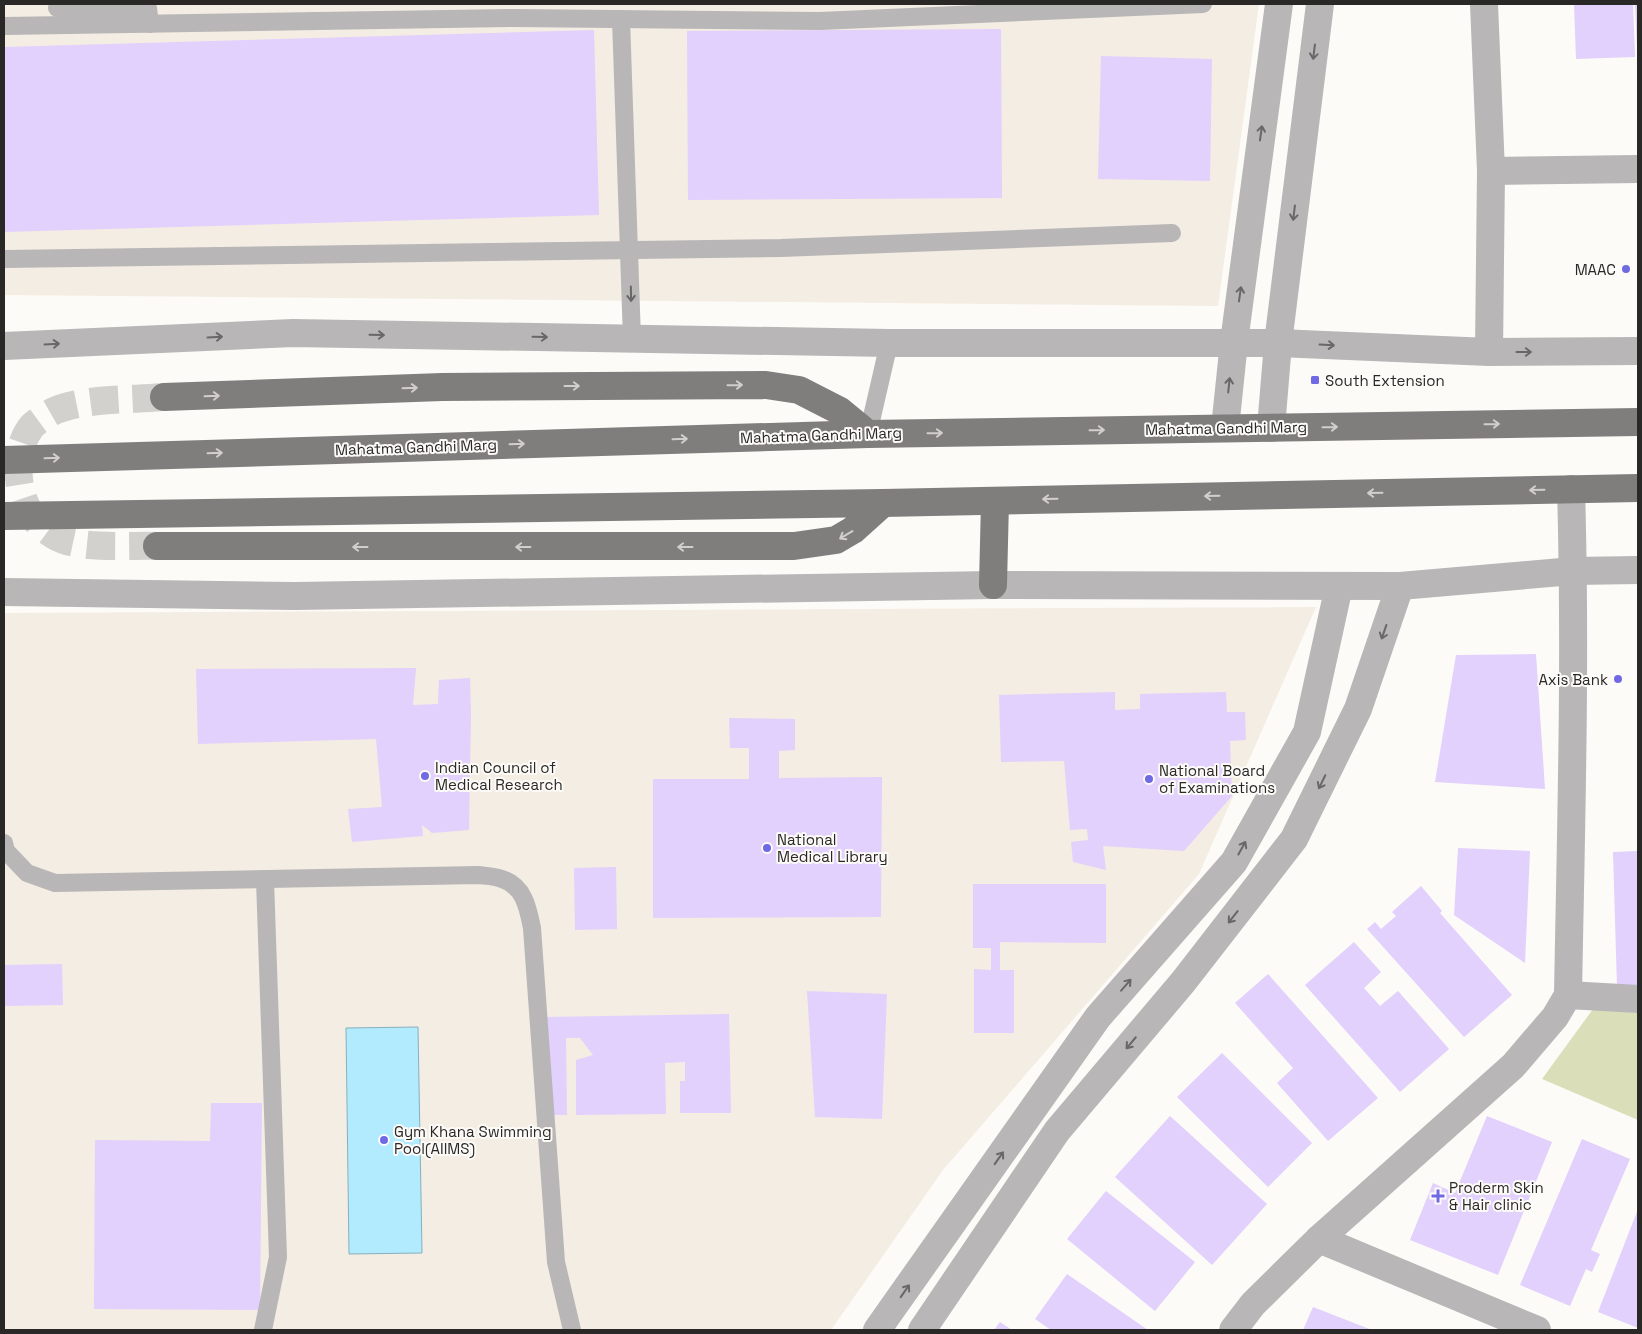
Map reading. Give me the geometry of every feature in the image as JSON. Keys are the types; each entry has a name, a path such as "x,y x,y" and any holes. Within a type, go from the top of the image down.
{"main road":[{"path":"164,397 442,387 766,385 799,390 840,411 868,434"},
{"name":"Mahatma Gandhi Marg","path":"4,460 868,434 1638,422"},
{"path":"4,516 883,503 1638,488"},
{"path":"993,585 995,500"},
{"path":"157,546 794,546 836,540 853,530 883,503"}],"street":[{"path":"1225,428 1234,342 1278,4"},
{"path":"1271,428 1278,343 1320,4"},
{"path":"1484,4 1490,170 1489,352"},
{"path":"1490,170 1638,169"},
{"path":"4,346 293,333 890,343 1234,342 1489,352 1638,351"},
{"path":"1233,1330 1253,1304 1319,1239 1513,1066 1554,1018 1568,995 1572,812 1573,571 1570,490"},
{"path":"4,592 295,596 993,585 1400,586 1573,571 1638,570"},
{"path":"876,1330 1098,1017 1234,862 1307,732 1339,586"},
{"path":"922,1330 1057,1131 1183,982 1294,839 1358,709 1400,586"},
{"path":"1568,995 1638,999"},
{"path":"1319,1239 1537,1330"}],"lane":[{"path":"4,26 150,24 557,11 621,19 820,20 1203,4"},
{"path":"57,8 148,8 150,24"},
{"path":"621,19 632,339"},
{"path":"4,260 781,248 1172,233"},
{"path":"868,434 890,343"},
{"path":"4,843 6,851 27,873 55,882 478,875 502,878 517,887 527,905 532,928 556,1262 572,1330"},
{"path":"263,1330 278,1257 265,880"}],"shaded area":[{"path":"4,4 1259,4 1218,306 4,295"},
{"path":"1316,607 1199,874 943,1170 831,1330 4,1330 4,613"}],"green space":[{"path":"1593,1009 1638,1013 1638,1120 1542,1079"}],"water":[{"name":"Gym Khana Swimming Pool(AIIMS)","path":"418,1027 422,1253 349,1254 346,1028"}],"building":[{"path":"1574,4 1633,4 1635,57 1576,59"},
{"path":"1635,4 1638,4 1638,48 1637,48"},
{"path":"1001,29 1002,198 688,200 687,31"},
{"path":"594,30 599,215 4,232 4,47"},
{"path":"1101,56 1212,59 1210,181 1098,179"},
{"path":"1536,654 1545,789 1435,782 1456,655"},
{"name":"Indian Council of Medical Research","path":"416,668 413,705 438,704 439,680 470,678 469,830 432,833 422,825 423,836 352,842 348,809 382,807 376,739 198,744 196,669"},
{"name":"National Board of Examinations","path":"1115,692 1115,710 1140,709 1140,694 1226,692 1227,712 1245,712 1246,740 1230,741 1232,796 1184,851 1103,846 1106,870 1073,862 1071,842 1088,840 1087,829 1070,830 1064,761 1001,762 999,695"},
{"name":"National Medical Library","path":"729,718 795,719 795,750 779,751 779,778 882,777 881,917 653,918 653,779 749,779 749,748 730,748"},
{"path":"1458,848 1530,851 1525,963 1454,915"},
{"path":"1638,851 1638,987 1617,987 1613,852"},
{"path":"616,867 617,929 575,930 574,868"},
{"path":"973,884 1106,884 1106,943 1000,942 1000,970 1014,970 1014,1033 974,1033 974,969 991,970 991,948 973,948"},
{"path":"1421,886 1442,911 1440,913 1512,995 1464,1037 1367,929 1375,922 1381,929 1396,916 1392,912"},
{"path":"1354,942 1381,972 1364,988 1380,1006 1398,991 1449,1049 1400,1092 1305,985"},
{"path":"62,964 63,1005 4,1006 4,965"},
{"path":"1268,974 1378,1098 1328,1141 1277,1083 1293,1068 1235,1003"},
{"path":"807,991 887,994 882,1119 815,1117"},
{"path":"729,1014 731,1113 680,1113 680,1081 685,1081 685,1062 665,1063 666,1114 576,1115 576,1060 593,1055 580,1038 566,1038 567,1115 546,1115 545,1017"},
{"path":"1222,1053 1312,1143 1268,1187 1177,1097"},
{"path":"211,1103 262,1103 260,1310 94,1309 95,1140 210,1141"},
{"path":"1170,1116 1267,1204 1212,1265 1115,1177"},
{"path":"1487,1116 1552,1142 1498,1275 1410,1240 1433,1183 1455,1193"},
{"path":"1582,1139 1630,1159 1591,1250 1600,1254 1592,1272 1586,1269 1570,1306 1520,1285"},
{"path":"1106,1191 1195,1262 1155,1311 1067,1239"},
{"path":"1638,1209 1638,1328 1598,1312"},
{"path":"1067,1274 1148,1330 1051,1330 1035,1319"},
{"path":"1313,1307 1372,1330 1303,1330"},
{"path":"1000,1322 1012,1330 994,1330"}],"tunnel":[{"path":"157,546 90,545 76,543 55,536 37,522 26,506 18,471 19,459 26,436 34,424 54,411 79,404 108,400 164,397"}],"place":[{"name":"MAAC","path":"1626,269"},
{"name":"South Extension","path":"1315,380"},
{"name":"Axis Bank","path":"1618,679"},
{"name":"Indian Council of Medical Research","path":"425,776"},
{"name":"National Board of Examinations","path":"1149,779"},
{"name":"National Medical Library","path":"767,848"},
{"name":"Gym Khana Swimming Pool(AIIMS)","path":"384,1140"},
{"name":"Proderm Skin & Hair clinic","path":"1438,1196"}]}
